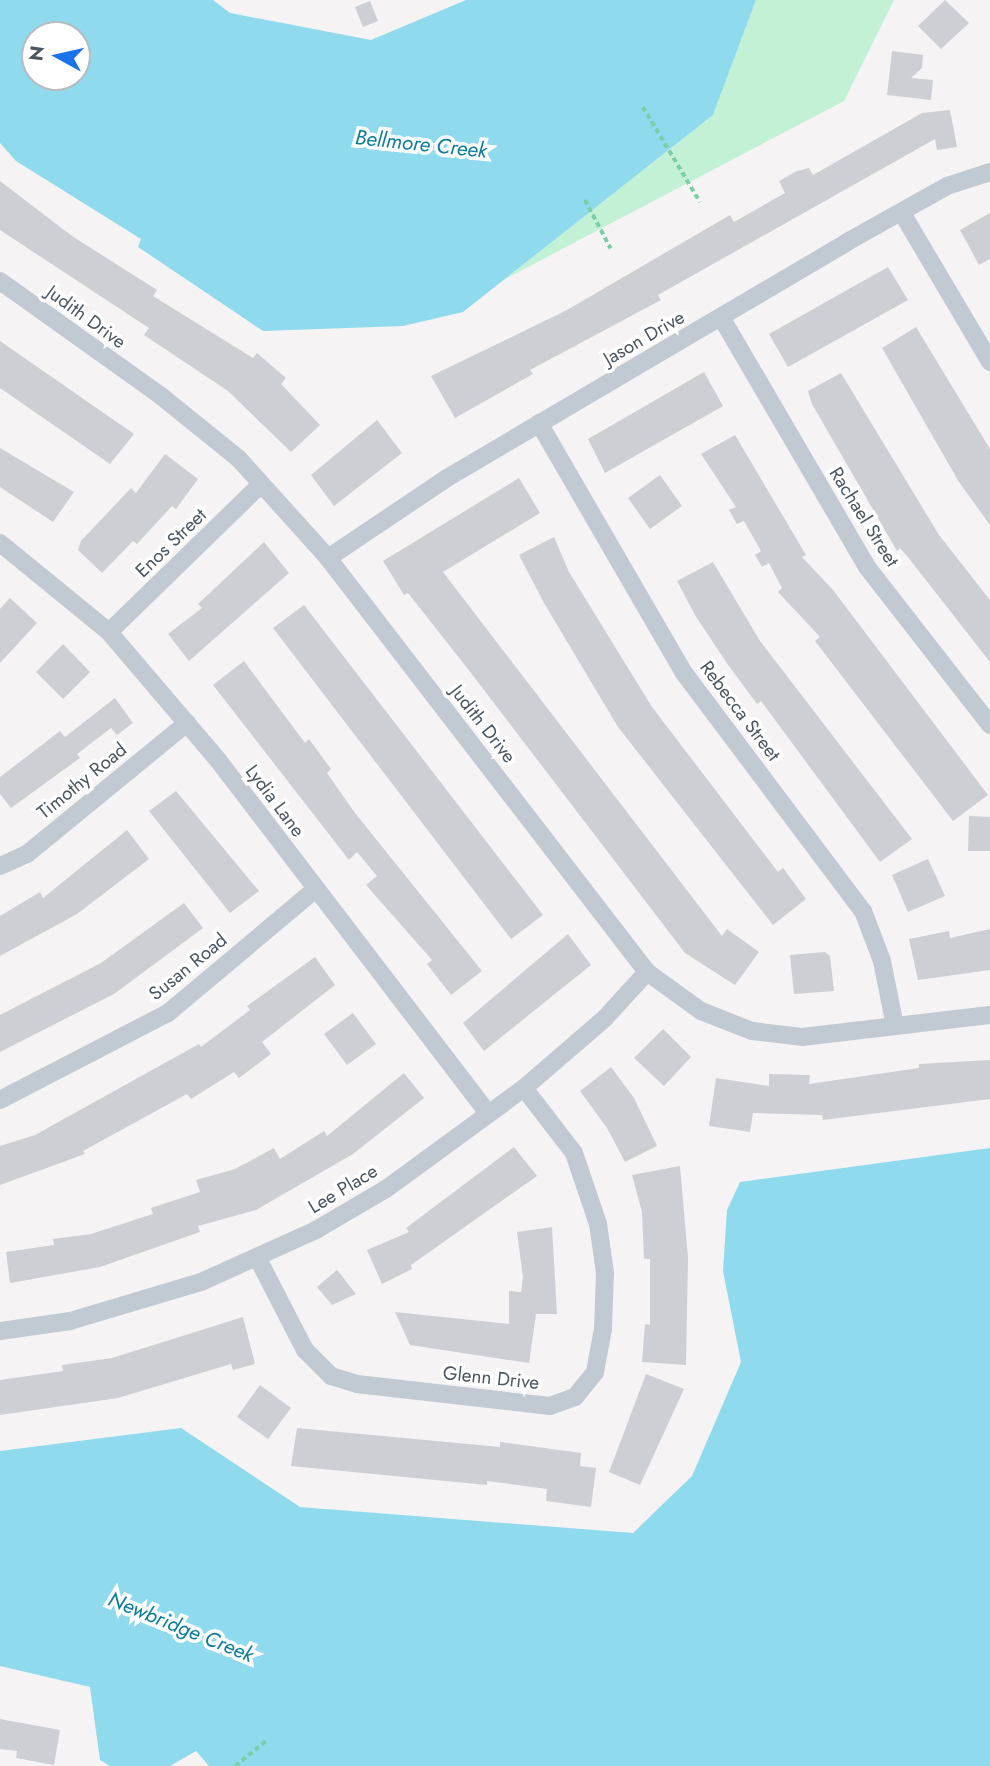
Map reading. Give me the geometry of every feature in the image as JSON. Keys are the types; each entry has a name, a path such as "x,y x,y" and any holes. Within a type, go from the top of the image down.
{"street":[{"name":"Jason Drive","path":"328,558 539,423 947,186 990,172"},
{"path":"902,212 990,362"},
{"name":"Judith Drive","path":"0,281 171,404 221,443 261,484 328,558 648,972 701,1011 752,1031 802,1037 990,1015"},
{"name":"Rachael Street","path":"721,317 867,567 990,725"},
{"name":"Rebecca Street","path":"539,423 684,673 863,911 882,961 895,1026"},
{"name":"Enos Street","path":"109,632 261,484"},
{"name":"Lydia Lane","path":"0,544 109,632 187,723 487,1112"},
{"name":"Timothy Road","path":"0,866 27,854 187,723"},
{"name":"Susan Road","path":"0,1100 168,1013 316,889"},
{"name":"Lee Place","path":"0,1331 123,1307 201,1282 316,1230 386,1189 524,1087 605,1018 648,972"},
{"name":"Glenn Drive","path":"257,1257 304,1350 331,1376 357,1384 550,1406 575,1397 595,1373 603,1329 605,1273 598,1224 574,1153 524,1087"}],"path":[{"path":"643,107 700,202"},
{"path":"585,200 611,250"},
{"path":"235,1766 266,1741"}],"green space":[{"path":"756,0 894,0 844,101 505,279 713,115"}],"water":[{"name":"Bellmore Creek","path":"0,0 213,0 230,13 371,40 466,0 756,0 713,115 463,312 403,326 263,331 138,247 141,239 16,161 0,143"},
{"name":"Newbridge Creek","path":"990,1148 990,1766 209,1766 196,1751 170,1766 110,1766 100,1760 90,1687 0,1666 0,1451 181,1428 300,1507 633,1533 692,1476 741,1362 723,1271 727,1210 740,1182"}],"building":[{"path":"945,0 969,23 941,49 918,26"},
{"path":"370,1 378,21 363,27 355,7"},
{"path":"892,51 923,55 922,68 911,78 933,80 931,100 887,95"},
{"path":"950,110 957,147 937,150 935,139 658,295 661,300 530,370 533,374 455,418 431,376 567,310 730,215 734,222 785,193 779,181 797,171 809,168 813,175 922,113"},
{"path":"0,181 72,236 157,290 153,296 253,358 257,353 286,378 281,384 320,425 291,452 228,391 144,335 149,328 0,230"},
{"path":"990,213 990,259 979,265 960,230"},
{"path":"888,267 908,300 788,367 769,334"},
{"path":"916,327 990,449 990,525 959,482 882,348"},
{"path":"0,341 134,434 110,464 0,388"},
{"path":"704,372 723,406 605,473 588,439"},
{"path":"841,373 939,535 990,600 990,662 907,556 900,548 897,551 812,404 808,391"},
{"path":"377,420 402,453 334,506 311,475"},
{"path":"735,435 806,555 802,557 833,590 988,795 953,821 815,641 820,637 778,592 782,588 769,563 762,567 755,555 761,551 744,521 737,524 729,510 736,507 701,454"},
{"path":"0,448 74,492 53,522 0,487"},
{"path":"165,454 198,479 176,509 172,506 137,544 133,541 102,573 78,550 81,541 131,488 136,493"},
{"path":"660,475 682,506 650,529 628,498"},
{"path":"519,478 540,513 443,572 722,936 727,929 759,952 735,985 685,953 471,673 408,593 404,595 383,561"},
{"path":"554,537 569,572 652,707 778,872 783,868 806,899 773,925 618,727 544,603 519,555"},
{"path":"264,542 289,573 189,661 168,634 202,608 198,604"},
{"path":"713,562 760,641 912,839 880,862 761,701 757,704 695,615 677,581"},
{"path":"10,598 37,623 0,663 0,609"},
{"path":"304,605 543,915 511,939 273,628"},
{"path":"63,644 90,672 63,699 36,672"},
{"path":"244,661 305,743 309,739 331,769 327,773 355,813 482,971 451,995 427,964 432,960 366,885 377,876 357,852 349,860 213,685"},
{"path":"115,698 133,723 117,735 111,728 77,754 80,758 11,808 0,794 0,777 60,731 65,737"},
{"path":"176,791 259,891 230,913 149,811"},
{"path":"969,816 990,817 990,851 968,851"},
{"path":"127,830 149,859 77,914 0,956 0,916 40,892 43,898"},
{"path":"928,859 945,896 908,912 892,875"},
{"path":"184,903 203,928 114,994 0,1052 0,1015 101,963"},
{"path":"990,929 990,970 918,980 909,939 949,931 950,938"},
{"path":"568,934 591,965 484,1051 463,1023"},
{"path":"825,952 830,956 834,991 794,994 790,955"},
{"path":"315,957 335,985 262,1042 271,1054 239,1078 234,1072 191,1099 187,1094 83,1151 85,1154 0,1185 0,1146 35,1135 199,1044 201,1047 250,1010 247,1006"},
{"path":"353,1013 376,1044 347,1065 324,1034"},
{"path":"663,1029 691,1057 664,1086 634,1058"},
{"path":"990,1060 990,1099 823,1120 822,1115 753,1113 750,1132 709,1126 716,1078 769,1086 769,1074 810,1075 809,1084 919,1068 919,1064"},
{"path":"611,1067 634,1098 657,1146 625,1162 607,1128 580,1091"},
{"path":"404,1073 424,1098 353,1154 256,1210 198,1226 200,1232 100,1267 10,1283 6,1252 54,1245 53,1239 91,1234 153,1214 151,1208 200,1192 196,1180 235,1169 274,1148 280,1159 324,1131 327,1136"},
{"path":"514,1147 537,1176 411,1265 412,1269 382,1284 367,1250 409,1232 406,1228"},
{"path":"680,1166 688,1258 686,1365 642,1362 645,1324 650,1325 650,1259 644,1259 642,1212 632,1175"},
{"path":"552,1227 557,1314 536,1314 529,1363 410,1345 395,1312 509,1324 509,1291 521,1292 523,1277 517,1232"},
{"path":"337,1270 356,1294 332,1305 317,1287"},
{"path":"243,1317 255,1364 233,1370 231,1364 118,1398 0,1415 0,1380 63,1371 62,1365 112,1358"},
{"path":"646,1374 684,1389 640,1485 609,1472"},
{"path":"260,1385 291,1408 268,1439 237,1417"},
{"path":"297,1428 500,1447 500,1442 581,1453 580,1466 596,1468 591,1507 546,1501 547,1489 487,1481 487,1485 291,1466"},
{"path":"0,1719 60,1730 54,1765 16,1758 17,1751 0,1749"}]}
